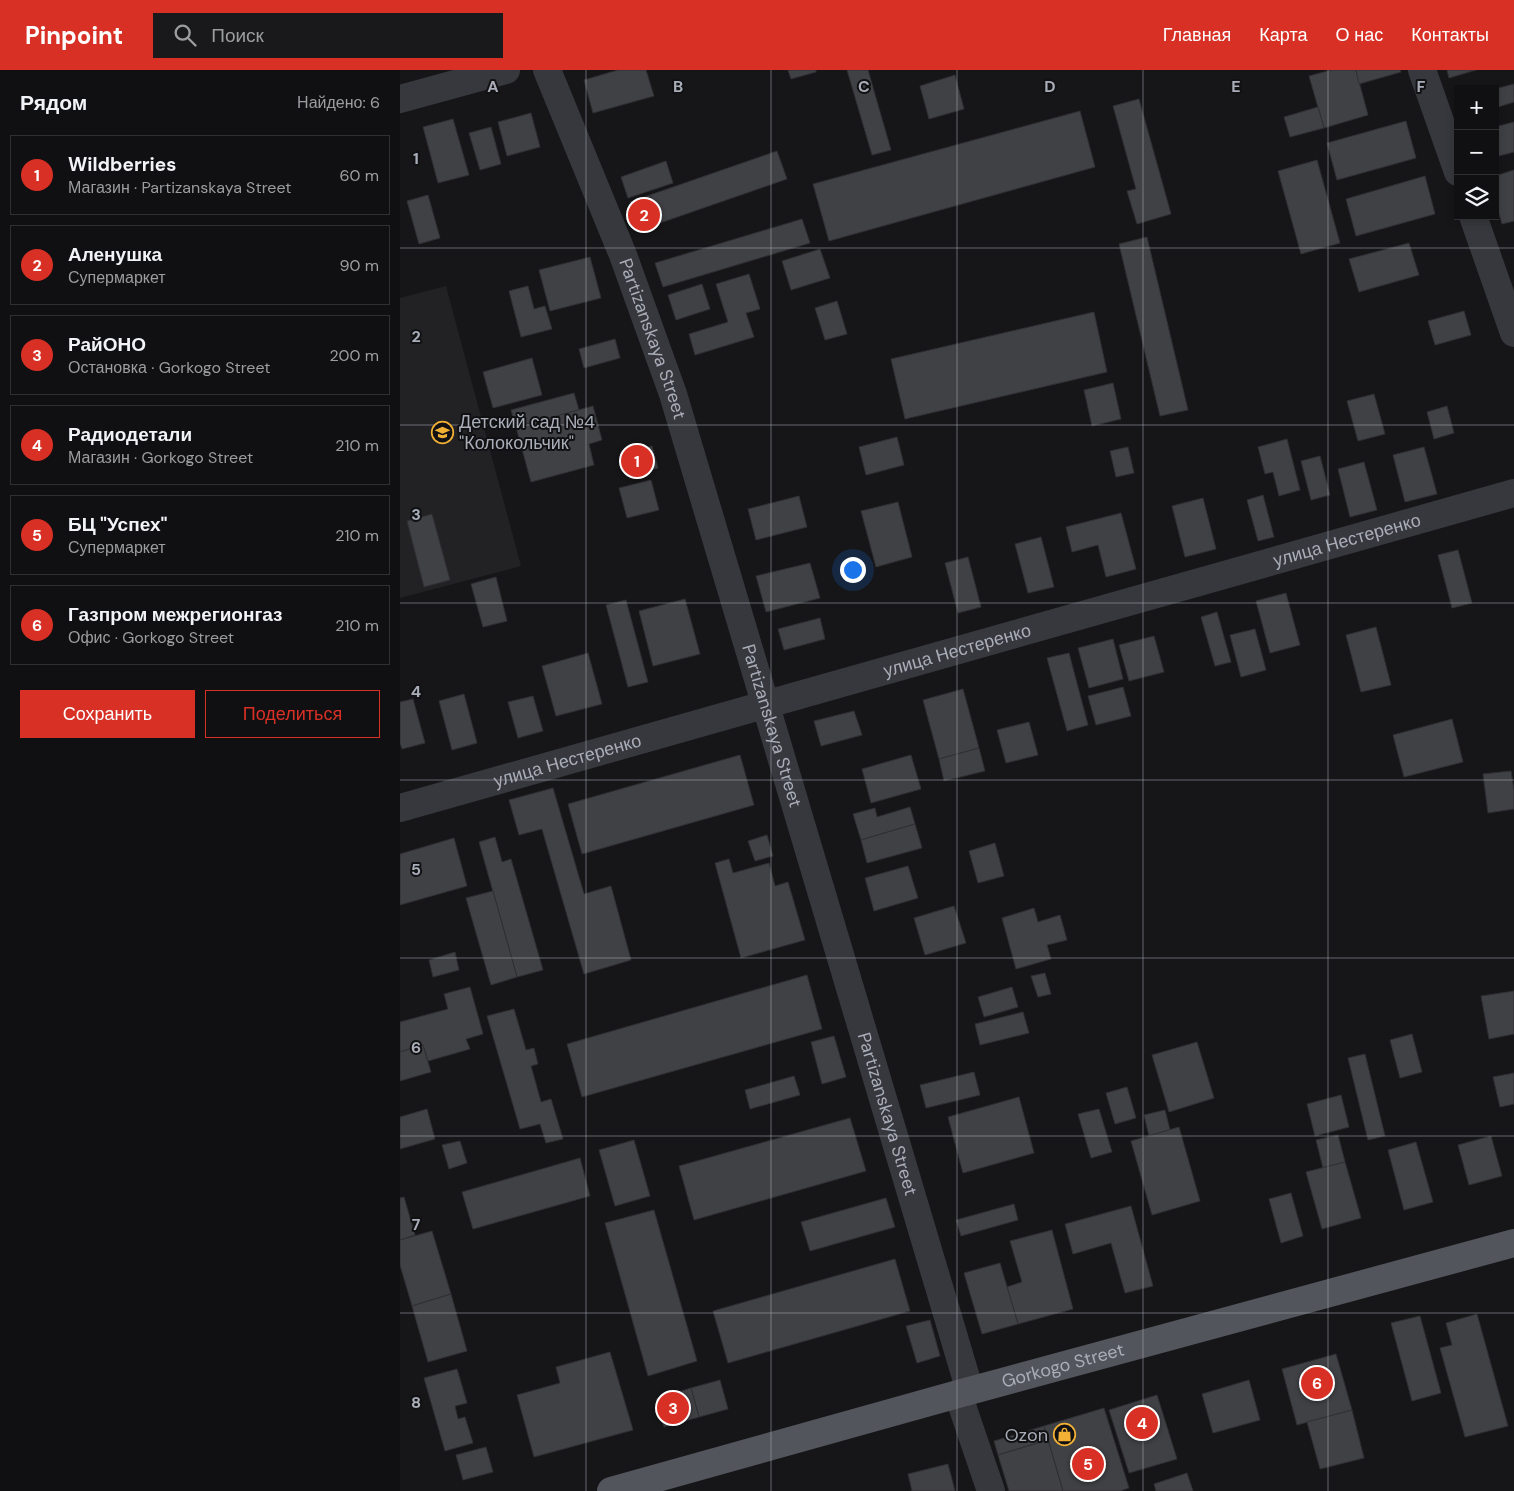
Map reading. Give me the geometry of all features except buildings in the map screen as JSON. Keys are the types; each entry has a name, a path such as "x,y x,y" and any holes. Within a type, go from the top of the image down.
{"main road":[{"name":"Gorkogo Street","path":"611,1491 1514,1243"}],"street":[{"path":"400,99 506,70"},
{"name":"Partizanskaya Street","path":"547,70 623,255 673,394 765,704 991,1491"},
{"path":"1422,70 1454,161"},
{"path":"1474,220 1514,333"},
{"name":"улица Нестеренко","path":"400,808 1514,493"}],"shaded area":[{"name":"Детский сад №4 \"Колокольчик\"","path":"446,286 521,566 400,598 400,298"}],"place":[{"name":"Аленушка","path":"644,215"},
{"name":"Детский сад №4 \"Колокольчик\"","path":"443,432"},
{"name":"Wildberries","path":"637,461"},
{"name":"Газпром межрегионгаз","path":"1317,1383"},
{"name":"РайОНО","path":"673,1408"},
{"name":"Радиодетали","path":"1142,1423"},
{"name":"Ozon","path":"1064,1435"},
{"name":"БЦ \"Успех\"","path":"1088,1464"}]}
